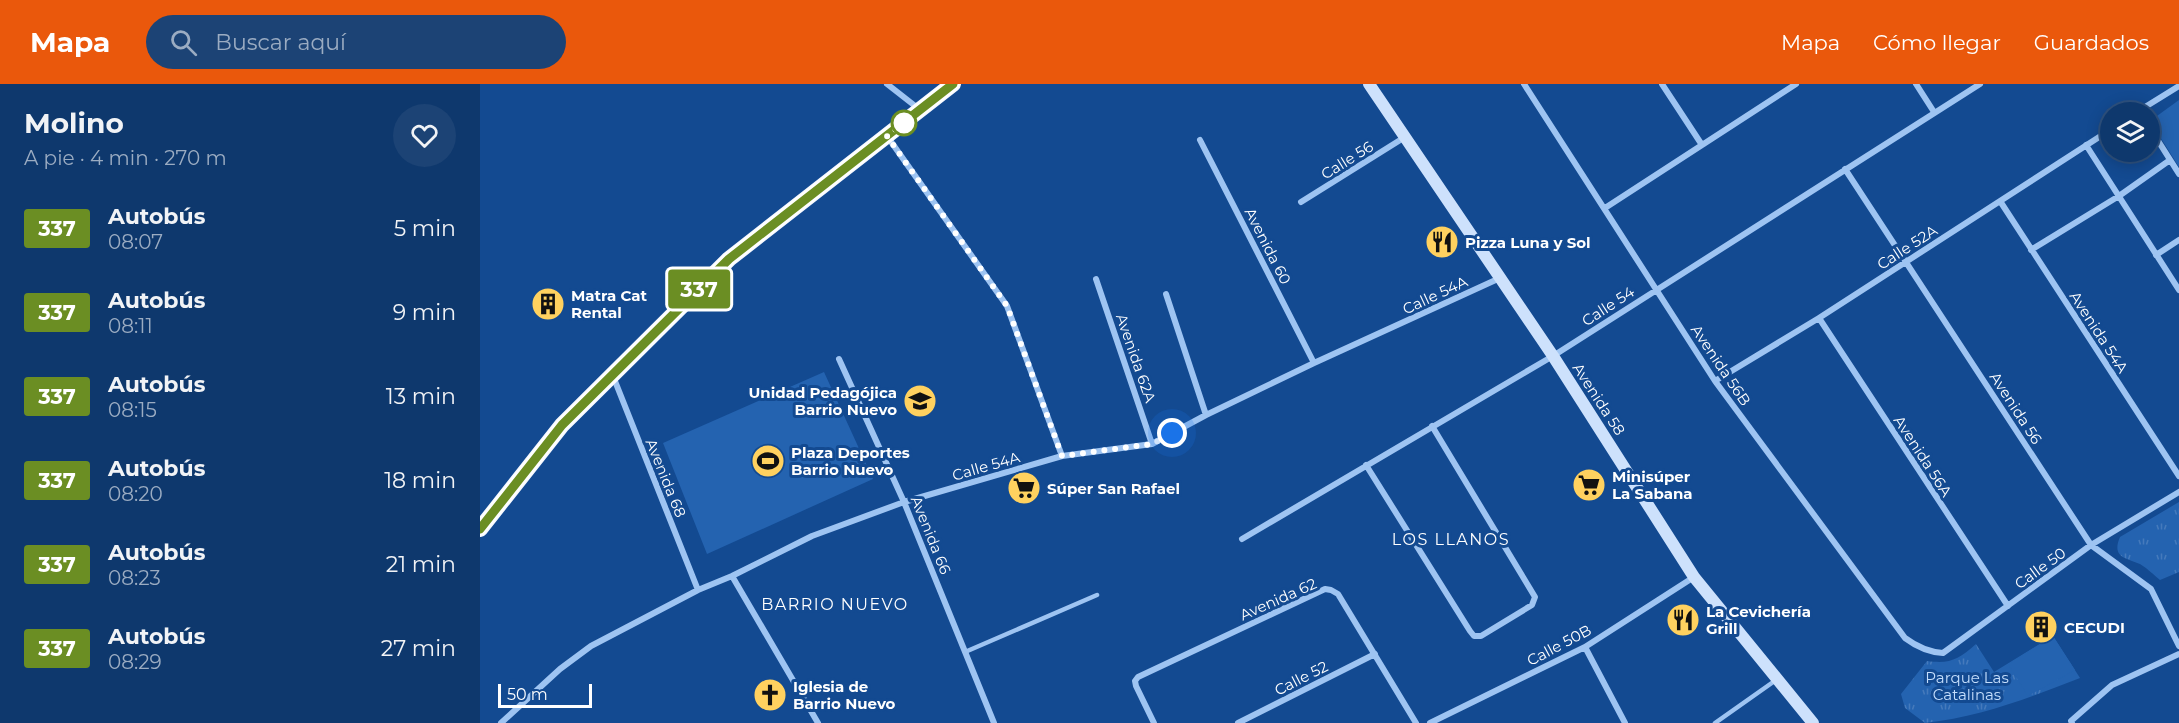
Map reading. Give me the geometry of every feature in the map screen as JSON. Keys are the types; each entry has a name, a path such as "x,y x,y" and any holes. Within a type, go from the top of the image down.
{"highway":[{"path":"480,529 562,425 729,259 953,84"}],"main road":[{"name":"Avenida 58","path":"1369,84 1553,356 1694,577 1813,723"}],"street":[{"path":"887,84 920,110"},
{"name":"Avenida 56B","path":"1524,84 1715,381 1905,638 1916,646"},
{"path":"1662,84 1702,146"},
{"path":"1605,208 1702,146 1787,87 1796,84"},
{"path":"1916,84 1934,112"},
{"name":"Calle 54","path":"1242,539 1553,356 1980,84"},
{"path":"2154,102 2179,86"},
{"path":"887,136 1007,306 1062,456"},
{"name":"Calle 52A","path":"1715,381 1819,318 2100,136"},
{"name":"Calle 56","path":"1301,202 1405,137"},
{"name":"Avenida 60","path":"1200,140 1314,363"},
{"path":"2160,144 2179,174"},
{"path":"2086,145 2179,290"},
{"path":"2031,250 2119,196 2170,160"},
{"name":"Avenida 56","path":"1845,169 2091,545 2151,589 2179,646"},
{"name":"Avenida 54A","path":"2000,201 2179,476"},
{"path":"2156,255 2179,240"},
{"name":"Calle 54A","path":"501,723 560,669 591,646 698,590 812,537 904,502 1062,456 1152,444 1314,363 1500,278"},
{"name":"Avenida 62A","path":"1096,279 1152,444"},
{"path":"1166,294 1206,415"},
{"name":"Avenida 56A","path":"1819,318 2008,606"},
{"name":"Avenida 66","path":"839,359 904,502 994,723"},
{"name":"Avenida 68","path":"612,375 698,590"},
{"path":"1366,465 1474,636 1481,636 1532,605 1535,597 1432,426"},
{"name":"Calle 50","path":"1916,646 1930,652 1944,654 2091,545 2179,492"},
{"path":"732,576 818,723"},
{"name":"Calle 50B","path":"1430,723 1585,647 1694,577"},
{"name":"Avenida 62","path":"1154,723 1136,686 1135,681 1138,677 1325,590 1338,594 1416,723"},
{"path":"1585,647 1626,723"},
{"name":"Calle 52","path":"1238,723 1375,654"},
{"path":"2072,723 2071,721 2112,685 2179,654"}],"lane":[{"path":"965,652 1097,595"},
{"path":"1715,723 1776,680"}],"green space":[{"path":"2179,100 2179,167 2160,137 2160,114"},
{"name":"Plaza Deportes Barrio Nuevo","path":"824,372 873,479 707,554 663,443"},
{"path":"2179,502 2179,572 2160,580 2143,566 2122,556 2117,549 2118,544 2120,537"},
{"name":"Parque Las Catalinas","path":"2053,636 2080,678 2004,706 1945,720 1925,723 1905,708 1901,694 1927,661 1953,660 1976,644 1994,672"},
{"path":"2053,636 2075,670 2028,696 2008,664"}],"bus line":[{"name":"337","path":"480,529 562,425 729,259 953,84"}],"place":[{"name":"Pizza Luna y Sol","path":"1442,242"},
{"name":"Matra Cat Rental","path":"548,304"},
{"name":"Unidad Pedagójica Barrio Nuevo","path":"920,401"},
{"name":"Plaza Deportes Barrio Nuevo","path":"768,461"},
{"name":"Minisúper La Sabana","path":"1589,485"},
{"name":"Súper San Rafael","path":"1024,488"},
{"name":"La Cevichería Grill","path":"1683,620"},
{"name":"CECUDI","path":"2041,627"},
{"name":"Iglesia de Barrio Nuevo","path":"770,695"}],"district":[{"name":"LOS LLANOS","path":"1451,539"},
{"name":"BARRIO NUEVO","path":"835,604"}],"route":[{"path":"904,123 887,136 1007,306 1062,456 1152,444 1172,433"}]}
